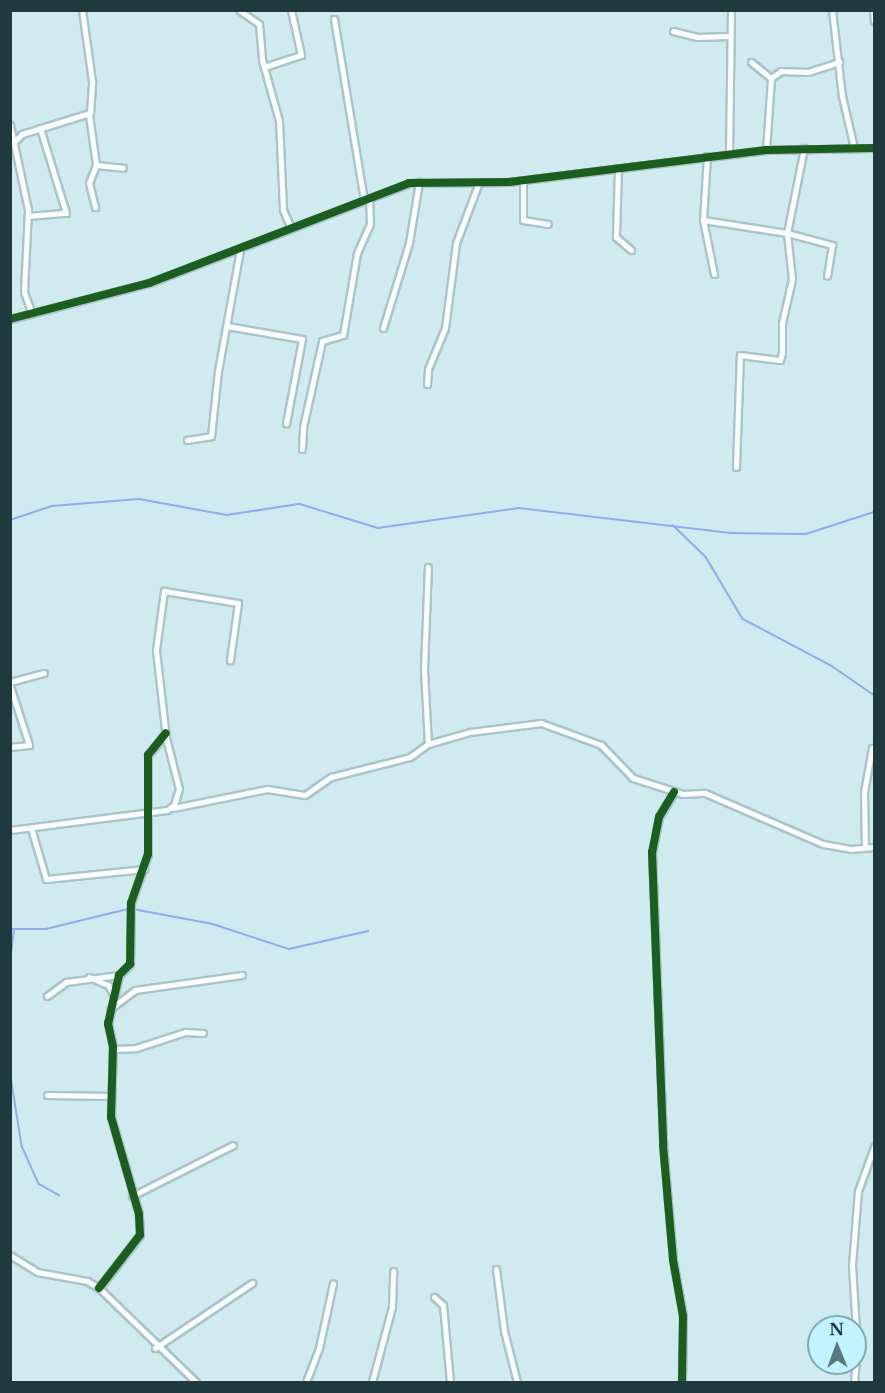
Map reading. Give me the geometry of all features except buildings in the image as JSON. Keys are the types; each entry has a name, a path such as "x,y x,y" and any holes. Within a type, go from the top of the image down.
{"street":[{"path":"82,10 92,81 88,115 96,165 89,183 94,207"},
{"path":"239,10 259,24 264,66 276,97 283,210 291,228"},
{"path":"264,66 301,55 291,10"},
{"path":"729,153 729,36 732,10"},
{"path":"832,10 854,148"},
{"path":"873,10 874,21"},
{"path":"302,449 303,427 322,341 344,335 357,253 370,224 334,19"},
{"path":"673,30 697,37 729,36"},
{"path":"751,62 771,78"},
{"path":"771,78 781,71 808,72 839,62"},
{"path":"766,150 771,78"},
{"path":"16,141 40,128 88,115"},
{"path":"10,124 16,141 28,216 24,292 32,314"},
{"path":"28,216 66,213 40,128"},
{"path":"736,467 740,355 780,360 792,279 787,233 804,148"},
{"path":"10,319 106,297 240,250 366,199 419,182 524,180 766,150 874,148"},
{"path":"707,156 703,220 714,274"},
{"path":"96,165 123,168"},
{"path":"618,168 616,237 631,250"},
{"path":"524,180 523,220 548,224"},
{"path":"383,328 409,243 419,182"},
{"path":"427,384 428,369 445,328 455,246 479,182"},
{"path":"703,220 787,233 832,245 827,276"},
{"path":"187,440 211,436 240,250"},
{"path":"227,326 302,339 286,424"},
{"path":"428,567 424,679 428,744"},
{"path":"171,808 179,789 166,733 156,650 163,592 237,603 230,660"},
{"path":"10,747 29,745 10,684 44,673"},
{"path":"10,830 151,812 267,789 305,795 331,777 410,757 428,744 470,732 541,723 601,745 618,760 625,775 674,792 705,793 823,844 851,849 874,847"},
{"path":"99,1288 140,1238 132,1196 113,1126 110,1009 119,975 130,964 131,903 144,869 151,812 148,755 166,733"},
{"path":"865,846 864,792 872,748"},
{"path":"674,792 659,817 652,852 663,1144 673,1260 683,1316 682,1383"},
{"path":"31,828 46,879 144,869"},
{"path":"47,996 66,982 89,977 119,975"},
{"path":"110,1009 135,990 242,975"},
{"path":"89,977 108,985 113,994"},
{"path":"112,1049 136,1048 185,1032 203,1033"},
{"path":"47,1095 111,1096"},
{"path":"132,1196 233,1145"},
{"path":"854,1383 857,1347 852,1265 858,1191 874,1147"},
{"path":"10,1255 37,1272 87,1281 99,1288 155,1348 196,1383"},
{"path":"496,1269 504,1331 517,1383"},
{"path":"372,1383 392,1307 393,1271"},
{"path":"155,1348 252,1283"},
{"path":"306,1383 319,1348 333,1283"},
{"path":"434,1297 443,1305 450,1383"}],"waterway":[{"path":"10,520 52,506 139,499 227,515 300,504 378,528 519,508 733,533 806,534 874,512"},
{"path":"673,525 706,557 743,619 832,666 874,695"},
{"path":"10,929 46,929 128,909"},
{"path":"133,909 213,924 289,949 368,931"},
{"path":"10,962 14,931"},
{"path":"10,1070 22,1146 39,1184 59,1195"}],"cycle path":[{"path":"10,319 149,283 409,183 509,182 766,150 874,148"},
{"path":"99,1288 140,1235 139,1214 111,1117 113,1047 108,1024 119,975 130,964 131,903 148,854 148,755 166,733"},
{"path":"674,792 659,817 652,852 663,1145 673,1260 683,1316 682,1382"}]}
